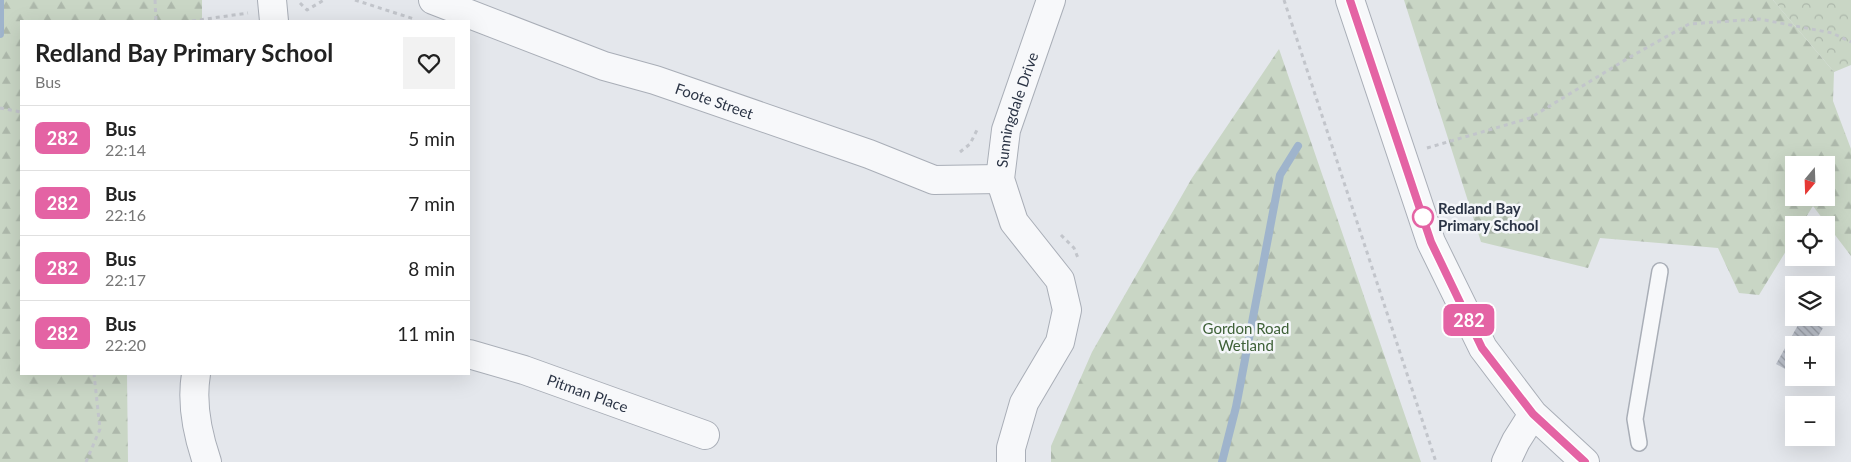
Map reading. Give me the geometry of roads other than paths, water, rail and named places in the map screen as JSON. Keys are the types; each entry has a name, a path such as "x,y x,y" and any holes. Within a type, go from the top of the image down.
{"street":[{"name":"Foote Street","path":"433,0 604,66 683,89 869,154 934,180 1000,179"},
{"name":"Sunningdale Drive","path":"1011,462 1011,448 1024,403 1060,342 1067,310 1060,280 1014,222 1000,179 1006,130 1051,0"},
{"path":"1350,0 1431,242 1482,348 1533,414 1576,460"},
{"name":"Pitman Place","path":"470,354 524,370 705,435"},
{"path":"196,375 192,392 198,436 207,462"},
{"path":"1506,462 1516,441 1533,414"}],"lane":[{"path":"1639,443 1635,419 1660,271"}],"waterway":[{"path":"0,0 0,34"},
{"path":"1222,462 1236,407 1280,175 1298,146"}],"place":[{"name":"Redland Bay Primary School","path":"1423,217"}],"park label":[{"name":"Gordon Road Wetland","path":"1246,336"}]}
